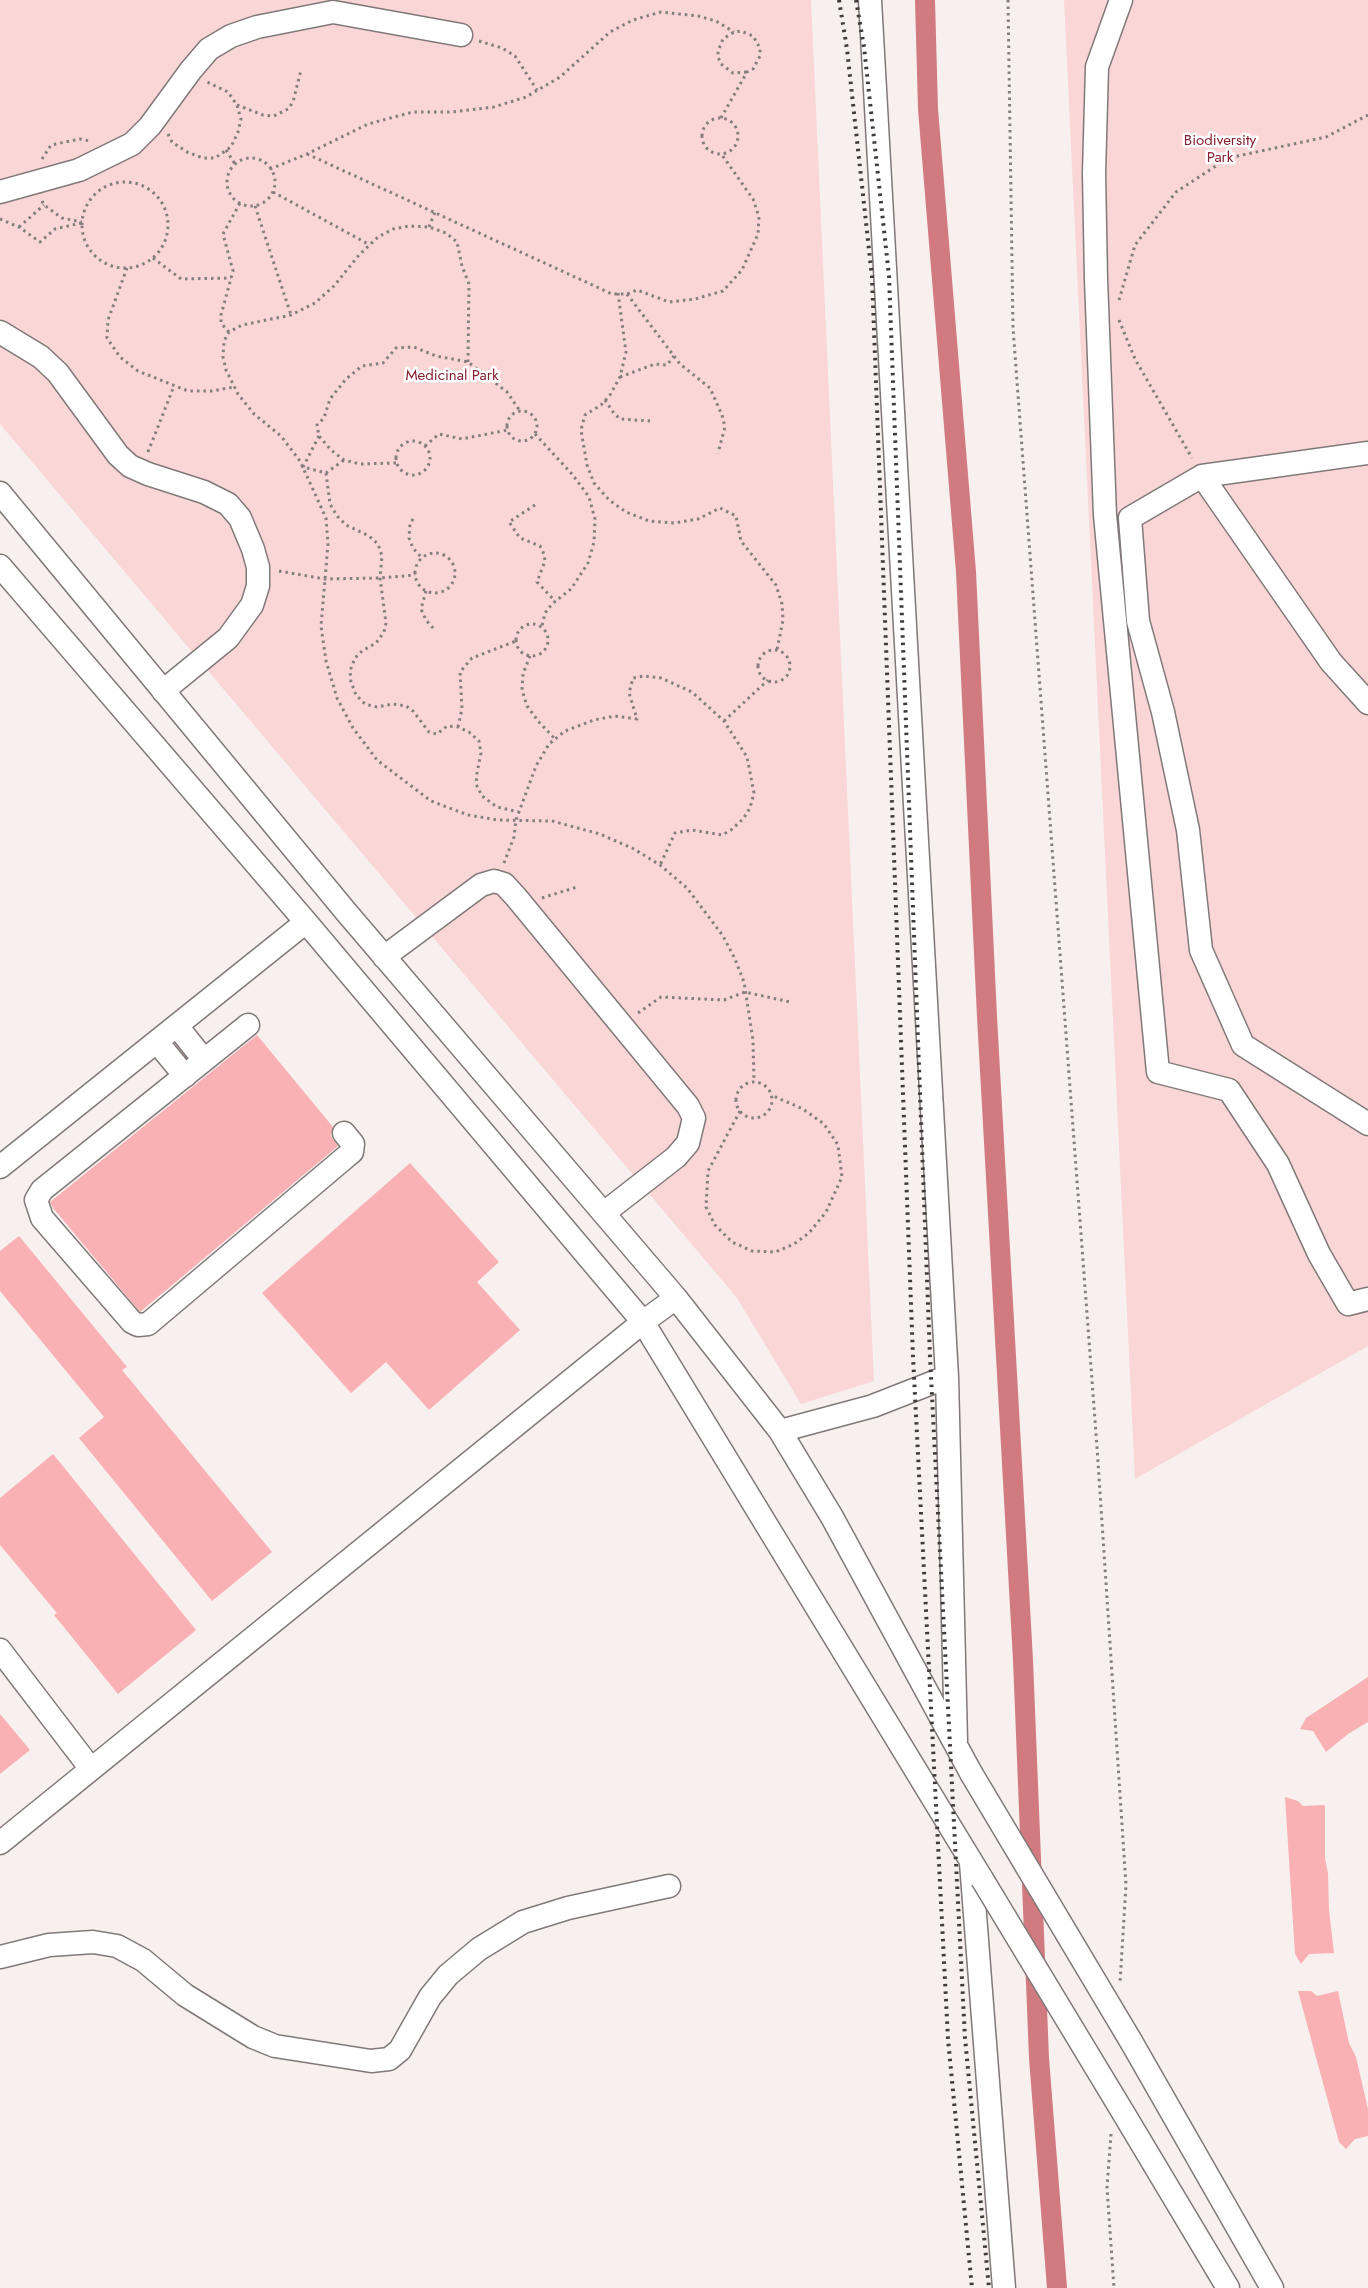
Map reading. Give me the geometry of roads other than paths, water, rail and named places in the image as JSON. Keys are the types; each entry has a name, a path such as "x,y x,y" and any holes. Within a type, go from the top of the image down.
{"street":[{"path":"870,0 947,1377 956,1744"},
{"path":"1121,0 1097,67 1094,173 1096,273 1105,515 1158,1072 1229,1090 1278,1164 1320,1254 1348,1304 1368,1299"},
{"path":"0,192 79,170 132,144 150,126 184,78 209,49 230,36 257,27 333,12 461,35"},
{"path":"0,332 40,357 58,373 118,455 130,466 204,492 228,504 240,518 253,549 258,567 258,586 252,605 228,638 164,691"},
{"path":"1368,453 1202,476 1130,518 1138,621 1163,712 1188,830 1201,950 1243,1045 1368,1124"},
{"path":"1202,476 1331,662 1368,703"},
{"path":"0,493 384,957 676,1298 780,1431 832,1517 971,1773 1132,2043 1272,2288"},
{"path":"1,569 306,922 643,1322 976,1870 1118,2121 1228,2288"},
{"path":"384,957 458,900 482,884 494,881 504,884 688,1106 694,1118 688,1143 676,1158 604,1213"},
{"path":"0,1167 306,922"},
{"path":"248,1025 42,1190 36,1200 42,1218 132,1322 138,1325 148,1324 352,1152 353,1144 344,1133"},
{"path":"177,1026 204,1060"},
{"path":"157,1042 184,1076"},
{"path":"0,1843 643,1322 676,1298"},
{"path":"780,1431 873,1406 947,1377"},
{"path":"0,1650 92,1769"},
{"path":"976,1870 1004,2288"},
{"path":"0,1957 49,1945 93,1942 117,1946 143,1960 185,1995 253,2037 275,2046 371,2061 389,2058 400,2050 430,1997 448,1975 479,1949 523,1922 568,1908 669,1886"}],"waterway":[{"path":"925,0 928,109 966,572 987,1017 1023,1660 1039,2058 1057,2288"}],"railway":[{"path":"839,0 847,49 872,277 913,1357 948,2039 972,2288"},
{"path":"856,0 864,47 889,276 930,1357 965,2038 989,2288"}],"park label":[{"name":"Biodiversity Park","path":"1220,150"},
{"name":"Medicinal Park","path":"452,376"}]}
